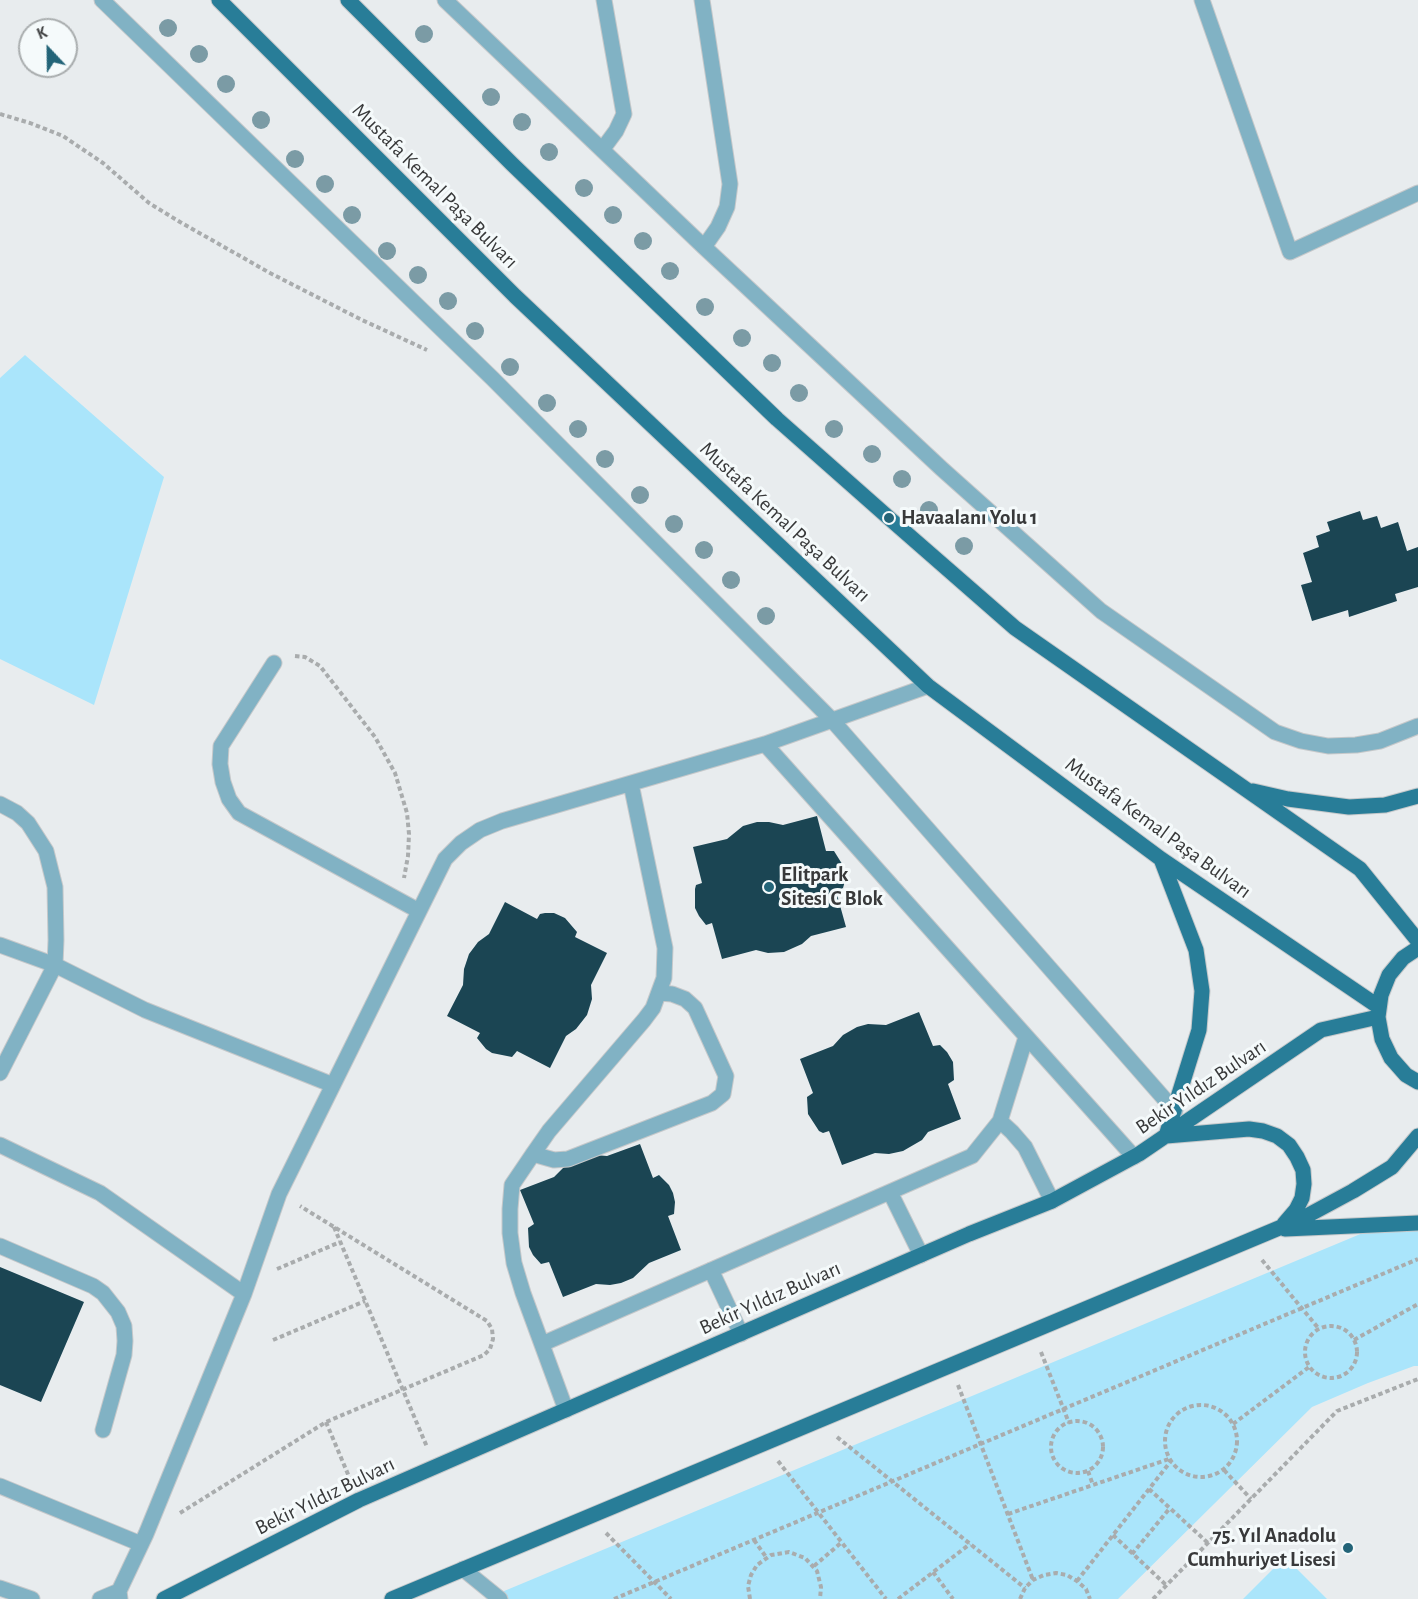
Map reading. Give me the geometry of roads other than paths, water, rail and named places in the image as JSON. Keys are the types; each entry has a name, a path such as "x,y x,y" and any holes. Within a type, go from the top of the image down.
{"main road":[{"name":"Mustafa Kemal Paşa Bulvarı","path":"219,0 515,296 928,686 1161,859 1379,1012"},
{"path":"348,0 512,164 777,419 1015,628 1360,869 1418,941"},
{"path":"1245,789 1288,799 1349,807 1385,804 1418,796"},
{"path":"1161,859 1196,950 1202,991 1199,1030 1166,1136 1249,1129 1277,1136 1289,1145 1303,1170 1302,1198 1296,1210 1276,1230"},
{"path":"1418,948 1403,958 1389,975 1381,995 1379,1012 1382,1039 1391,1058 1406,1074 1418,1082"},
{"name":"Bekir Yıldız Bulvarı","path":"164,1599 359,1500 1052,1201 1134,1157 1321,1030 1379,1012"},
{"path":"392,1599 1276,1230 1353,1191 1392,1167 1418,1136"},
{"path":"1276,1230 1418,1223"}],"street":[{"path":"102,0 493,379 832,720 1175,1111"},
{"path":"445,0 704,247 934,461 1101,611 1275,732 1301,741 1328,746 1356,745 1380,741 1418,726"},
{"path":"602,150 616,131 624,114 604,0"},
{"path":"702,0 730,184 727,207 718,227 704,247"},
{"path":"1202,0 1290,252 1418,193"},
{"path":"274,663 221,746 220,764 229,799 240,813 419,910"},
{"path":"100,1599 120,1595 244,1294 279,1194 445,859 461,843 480,830 502,821 765,744 928,686"},
{"path":"765,744 1134,1157"},
{"path":"566,1410 514,1263 510,1233 512,1185 549,1131 653,1008 664,978 665,948 631,784"},
{"path":"0,804 17,813 28,824 46,851 52,867 55,887 55,965 0,1073"},
{"path":"0,945 55,965 145,1010 333,1085"},
{"path":"533,1154 554,1160 568,1159 712,1103 723,1094 726,1076 701,1018 685,999 672,994 659,993"},
{"path":"542,1344 972,1156 1000,1121 1026,1037"},
{"path":"1000,1121 1025,1148 1052,1201"},
{"path":"0,1145 100,1193 244,1294"},
{"path":"890,1192 921,1256"},
{"path":"0,1246 93,1286 103,1293 118,1312 124,1326 124,1355 103,1430"},
{"path":"711,1270 741,1334"},
{"path":"0,1486 143,1539"},
{"path":"463,1569 500,1599"},
{"path":"0,1588 32,1599"}],"place":[{"name":"Havaalanı Yolu 1","path":"889,518"},
{"name":"Elitpark Sitesi C Blok","path":"769,887"},
{"name":"75. Yıl Anadolu Cumhuriyet Lisesi","path":"1348,1548"}]}
